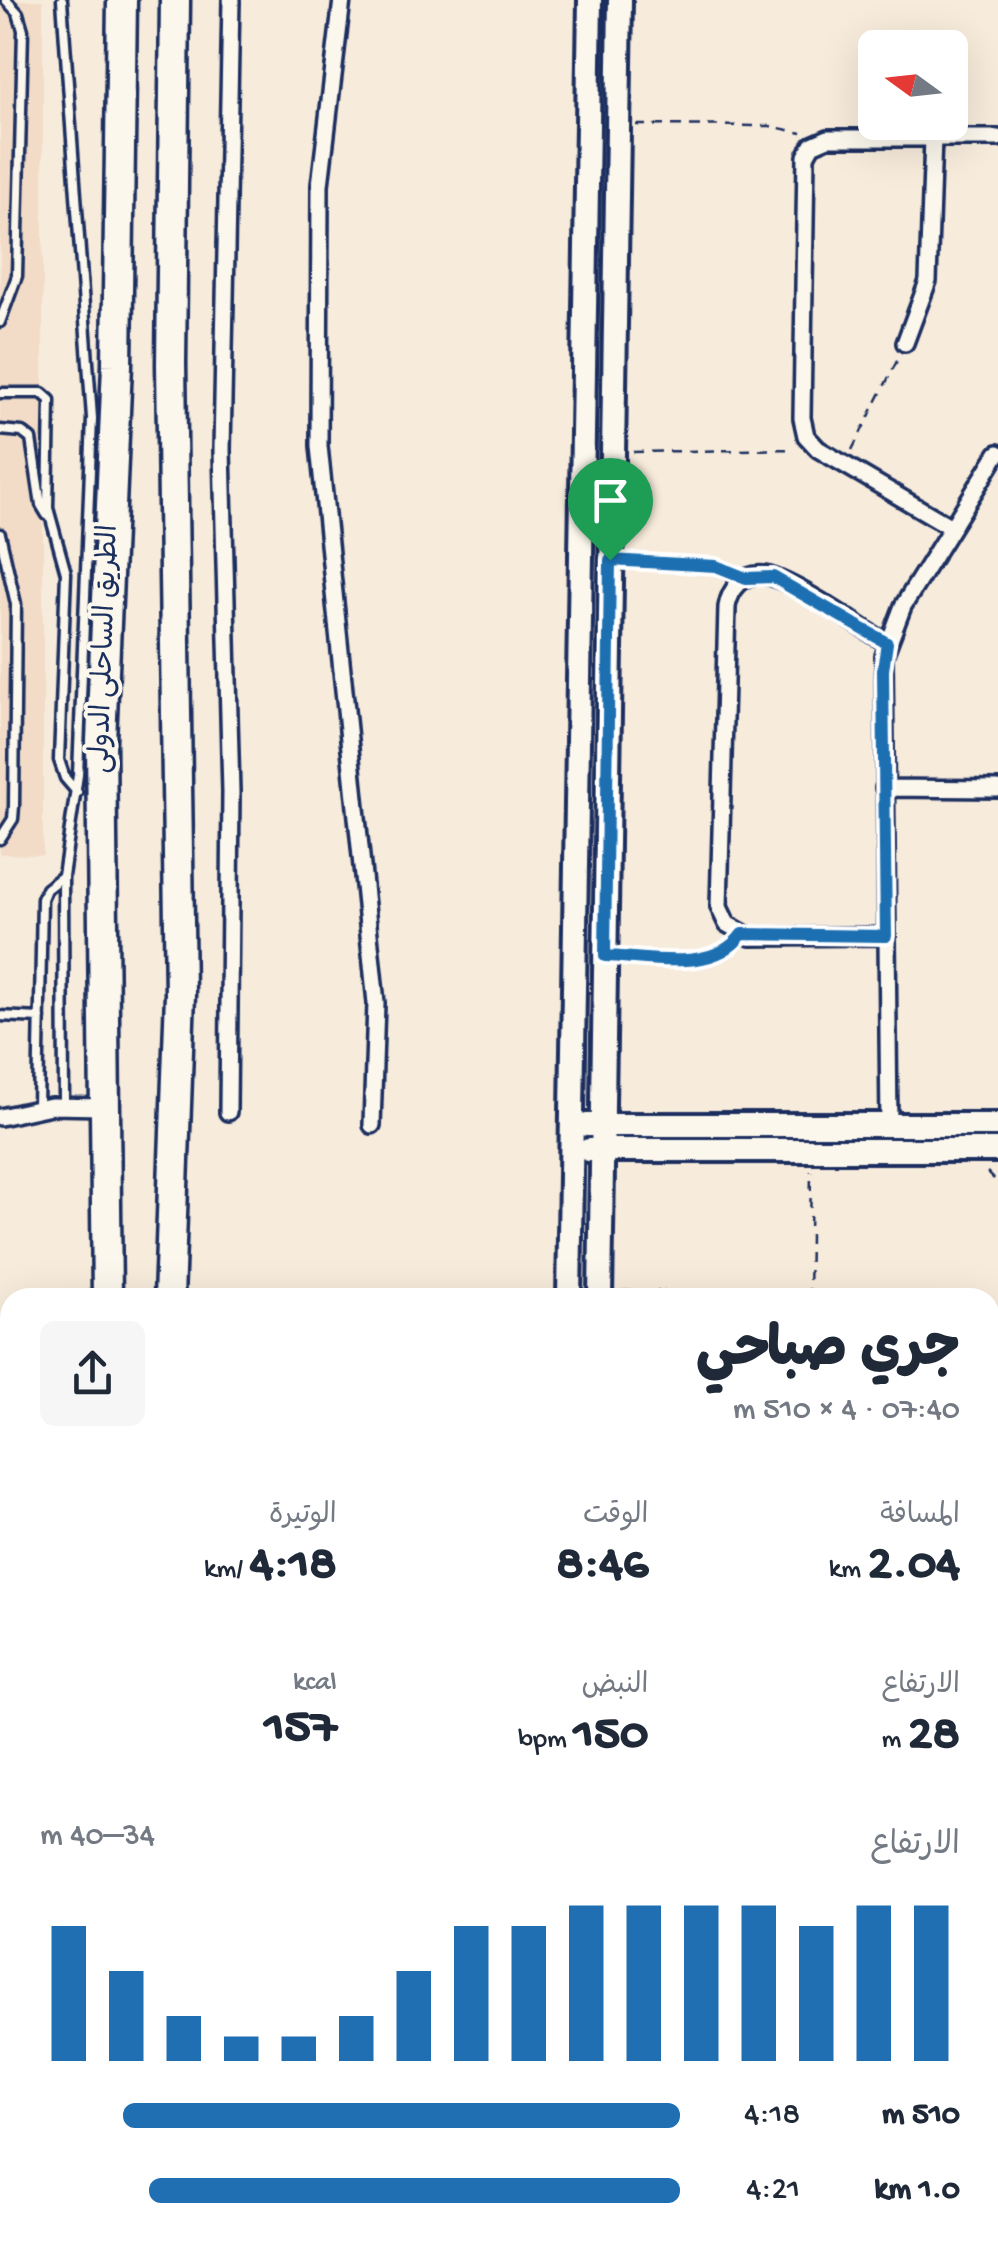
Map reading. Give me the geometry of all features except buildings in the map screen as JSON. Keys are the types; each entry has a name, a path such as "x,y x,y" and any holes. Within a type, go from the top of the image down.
{"highway":[{"name":"الطريق الساحلى الدولى","path":"106,1288 101,741 118,365 122,0"},
{"path":"170,1288 180,994 171,381 175,0"}],"main road":[{"path":"569,1288 590,0"},
{"path":"600,1288 620,0"},
{"path":"571,1124 998,1125"},
{"path":"570,1150 998,1150"}],"street":[{"path":"228,1112 230,792 222,450 231,0"},
{"path":"342,0 320,185 319,446 376,1003 372,1125"},
{"path":"968,138 998,138"},
{"path":"858,140 816,141 806,162 802,418 810,442 952,528"},
{"path":"905,344 928,281 932,140"},
{"path":"889,1126 883,670 887,643 903,606 998,453"},
{"path":"886,936 742,934 728,924 719,907 727,608 732,590 746,578 773,577 887,643"},
{"path":"884,788 998,788"},
{"path":"0,1117 64,1105 104,1107"}],"lane":[{"path":"0,322 17,276 23,30 18,13 6,0"},
{"path":"62,0 92,418 77,792 64,876 64,1105"},
{"path":"0,392 42,393 50,400 50,518 66,572 60,760 65,778 77,792"},
{"path":"0,430 22,432 31,440 41,505 50,518"},
{"path":"0,534 16,604 14,806 12,819 0,839"},
{"path":"38,1108 42,899 46,889 64,876"},
{"path":"0,1016 40,1018"}],"path":[{"path":"618,125 770,126 795,130 816,141"},
{"path":"845,465 905,344"},
{"path":"613,452 780,452 810,442"},
{"path":"610,560 716,566 746,578"},
{"path":"605,956 707,958 724,952 742,934"},
{"path":"809,1288 812,1150"}],"shaded area":[{"path":"0,0 43,0 43,855 0,854"}],"route":[{"path":"610,560 716,566 746,578 773,577 887,643 883,670 886,936 742,934 724,952 707,958 605,956 610,560"}]}
